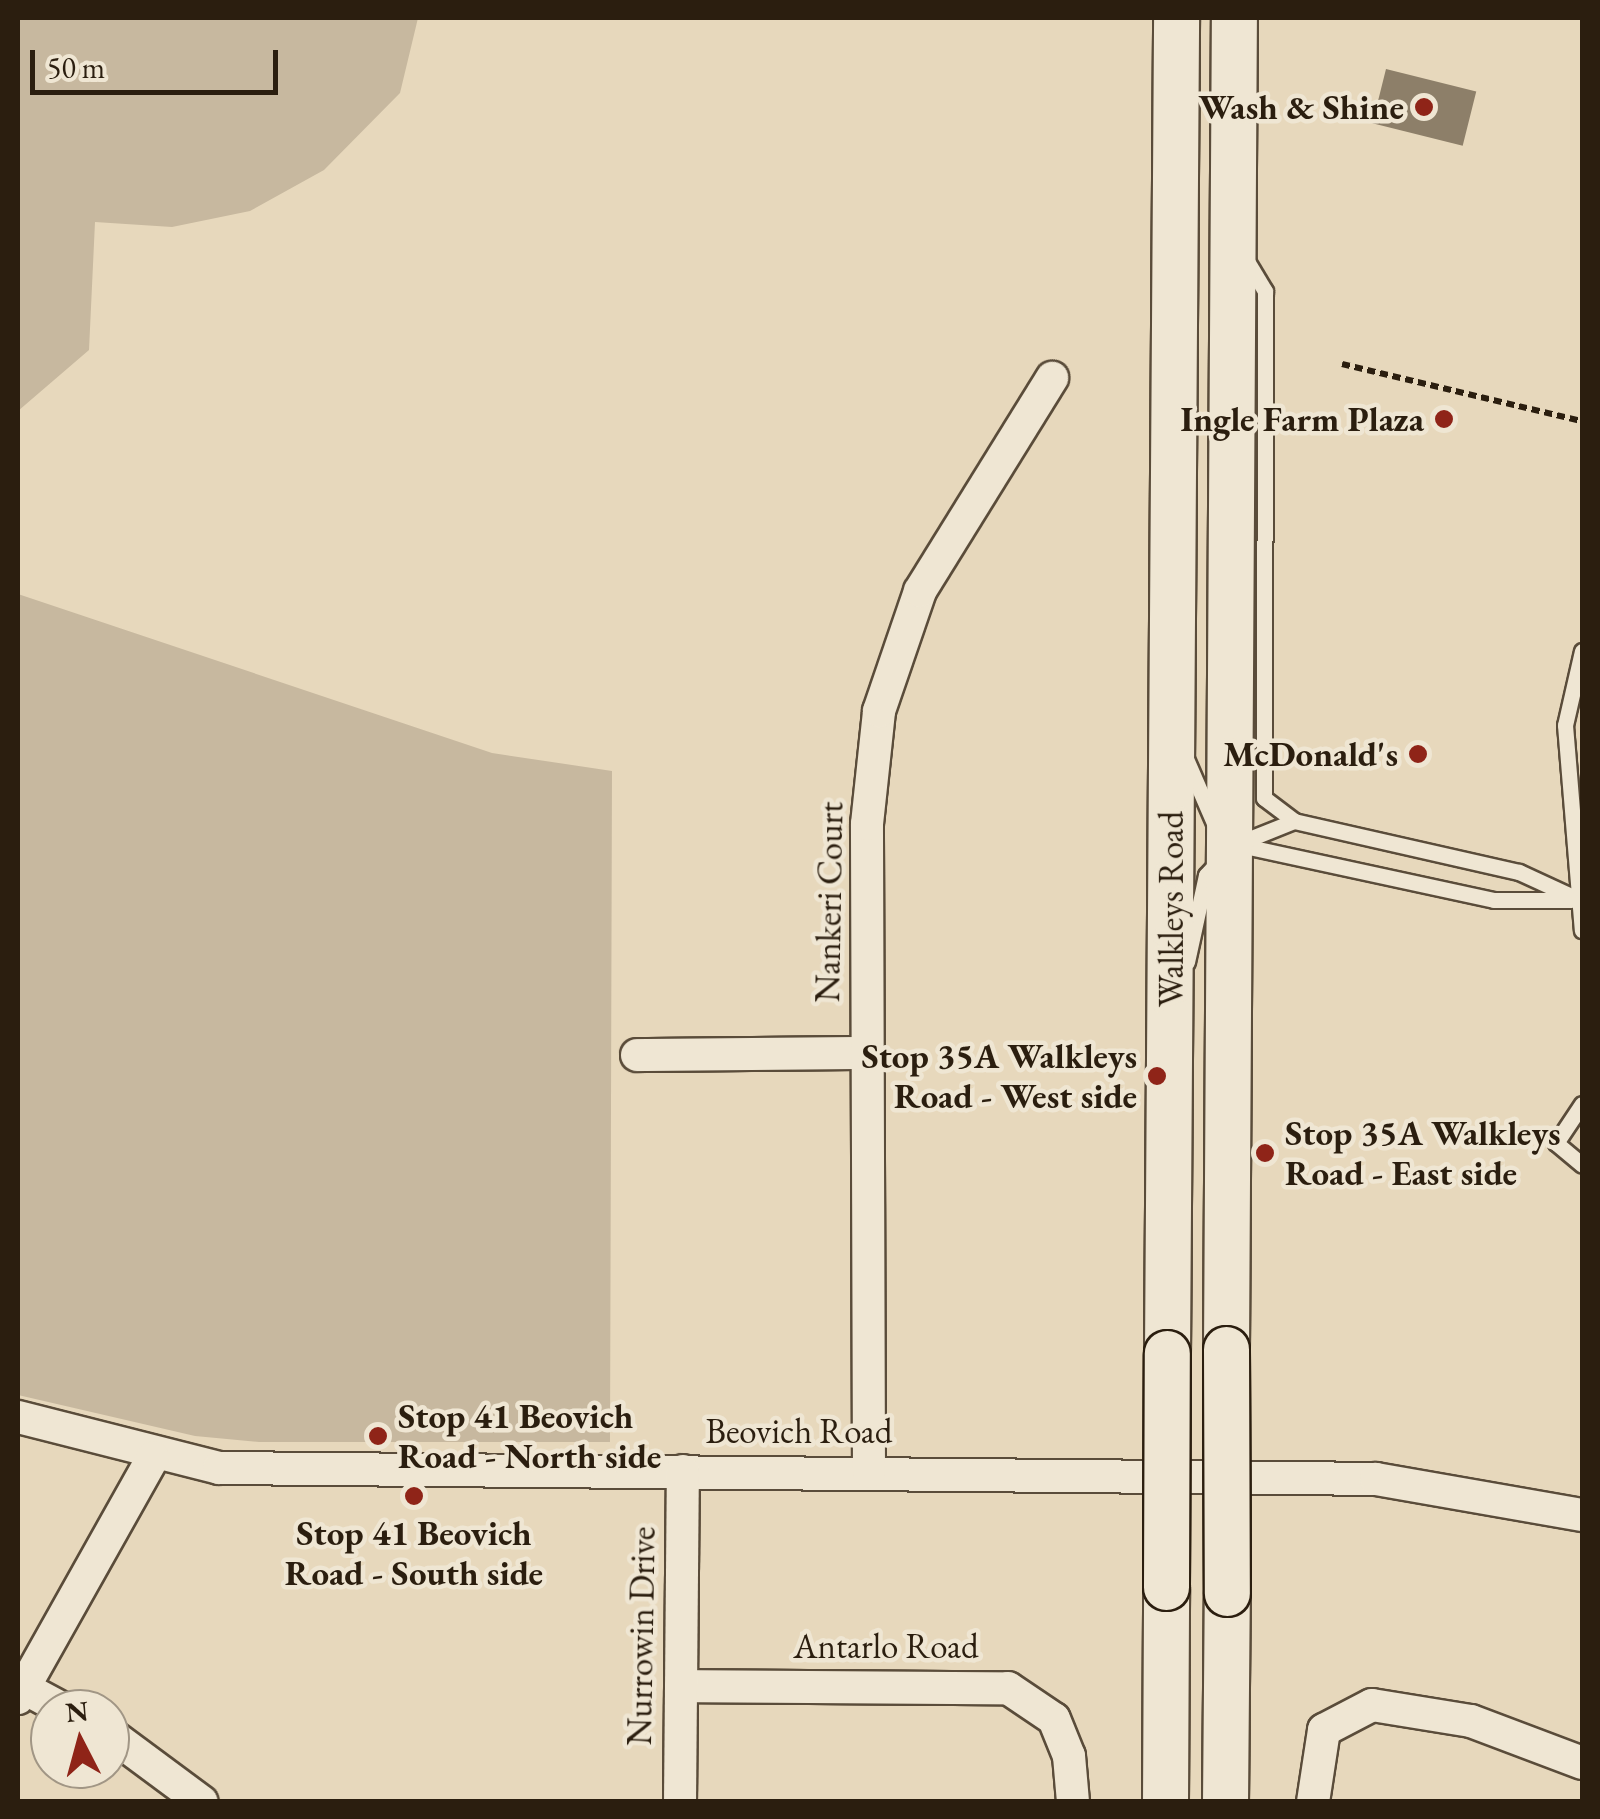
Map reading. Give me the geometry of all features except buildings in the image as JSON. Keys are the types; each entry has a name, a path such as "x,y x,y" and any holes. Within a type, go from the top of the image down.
{"main road":[{"name":"Walkleys Road","path":"1165,1802 1176,18"},
{"name":"Walkleys Road","path":"1225,1802 1226,1349 1235,844 1234,18"}],"street":[{"name":"Nankeri Court","path":"869,1472 868,824 882,692 920,591 1052,378"},
{"path":"637,1055 868,1053"},
{"name":"Beovich Road","path":"18,1417 153,1457 279,1471 683,1470 1376,1479 1582,1515"},
{"path":"21,1693 153,1457"},
{"name":"Nurrowin Drive","path":"680,1802 683,1470"},
{"name":"Antarlo Road","path":"681,1686 1008,1688 1054,1719 1069,1756 1073,1802"},
{"path":"1313,1802 1324,1730 1372,1705 1472,1721 1582,1763"},
{"path":"130,1749 202,1802"}],"lane":[{"path":"1234,241 1265,292 1264,798 1294,820 1519,872 1581,901"},
{"path":"1582,651 1565,725 1582,930"},
{"path":"1172,706 1209,824 1235,844 1494,900 1581,901"},
{"path":"1172,1009 1206,875 1235,844 1294,820"},
{"path":"1582,1104 1556,1143 1582,1165"}],"path":[{"path":"1342,364 1582,421"}],"shaded area":[{"path":"18,18 418,18 400,93 324,170 250,211 172,227 95,222 89,350 18,411"},
{"path":"18,594 492,753 612,771 610,1442 259,1442 195,1436 18,1395"}],"place":[{"name":"Wash & Shine","path":"1424,107"},
{"name":"Ingle Farm Plaza","path":"1444,419"},
{"name":"McDonald's","path":"1418,754"},
{"name":"Stop 35A Walkleys Road - West side","path":"1157,1076"},
{"name":"Stop 35A Walkleys Road - East side","path":"1265,1153"},
{"name":"Stop 41 Beovich Road - North side","path":"378,1436"},
{"name":"Stop 41 Beovich Road - South side","path":"414,1496"}]}
